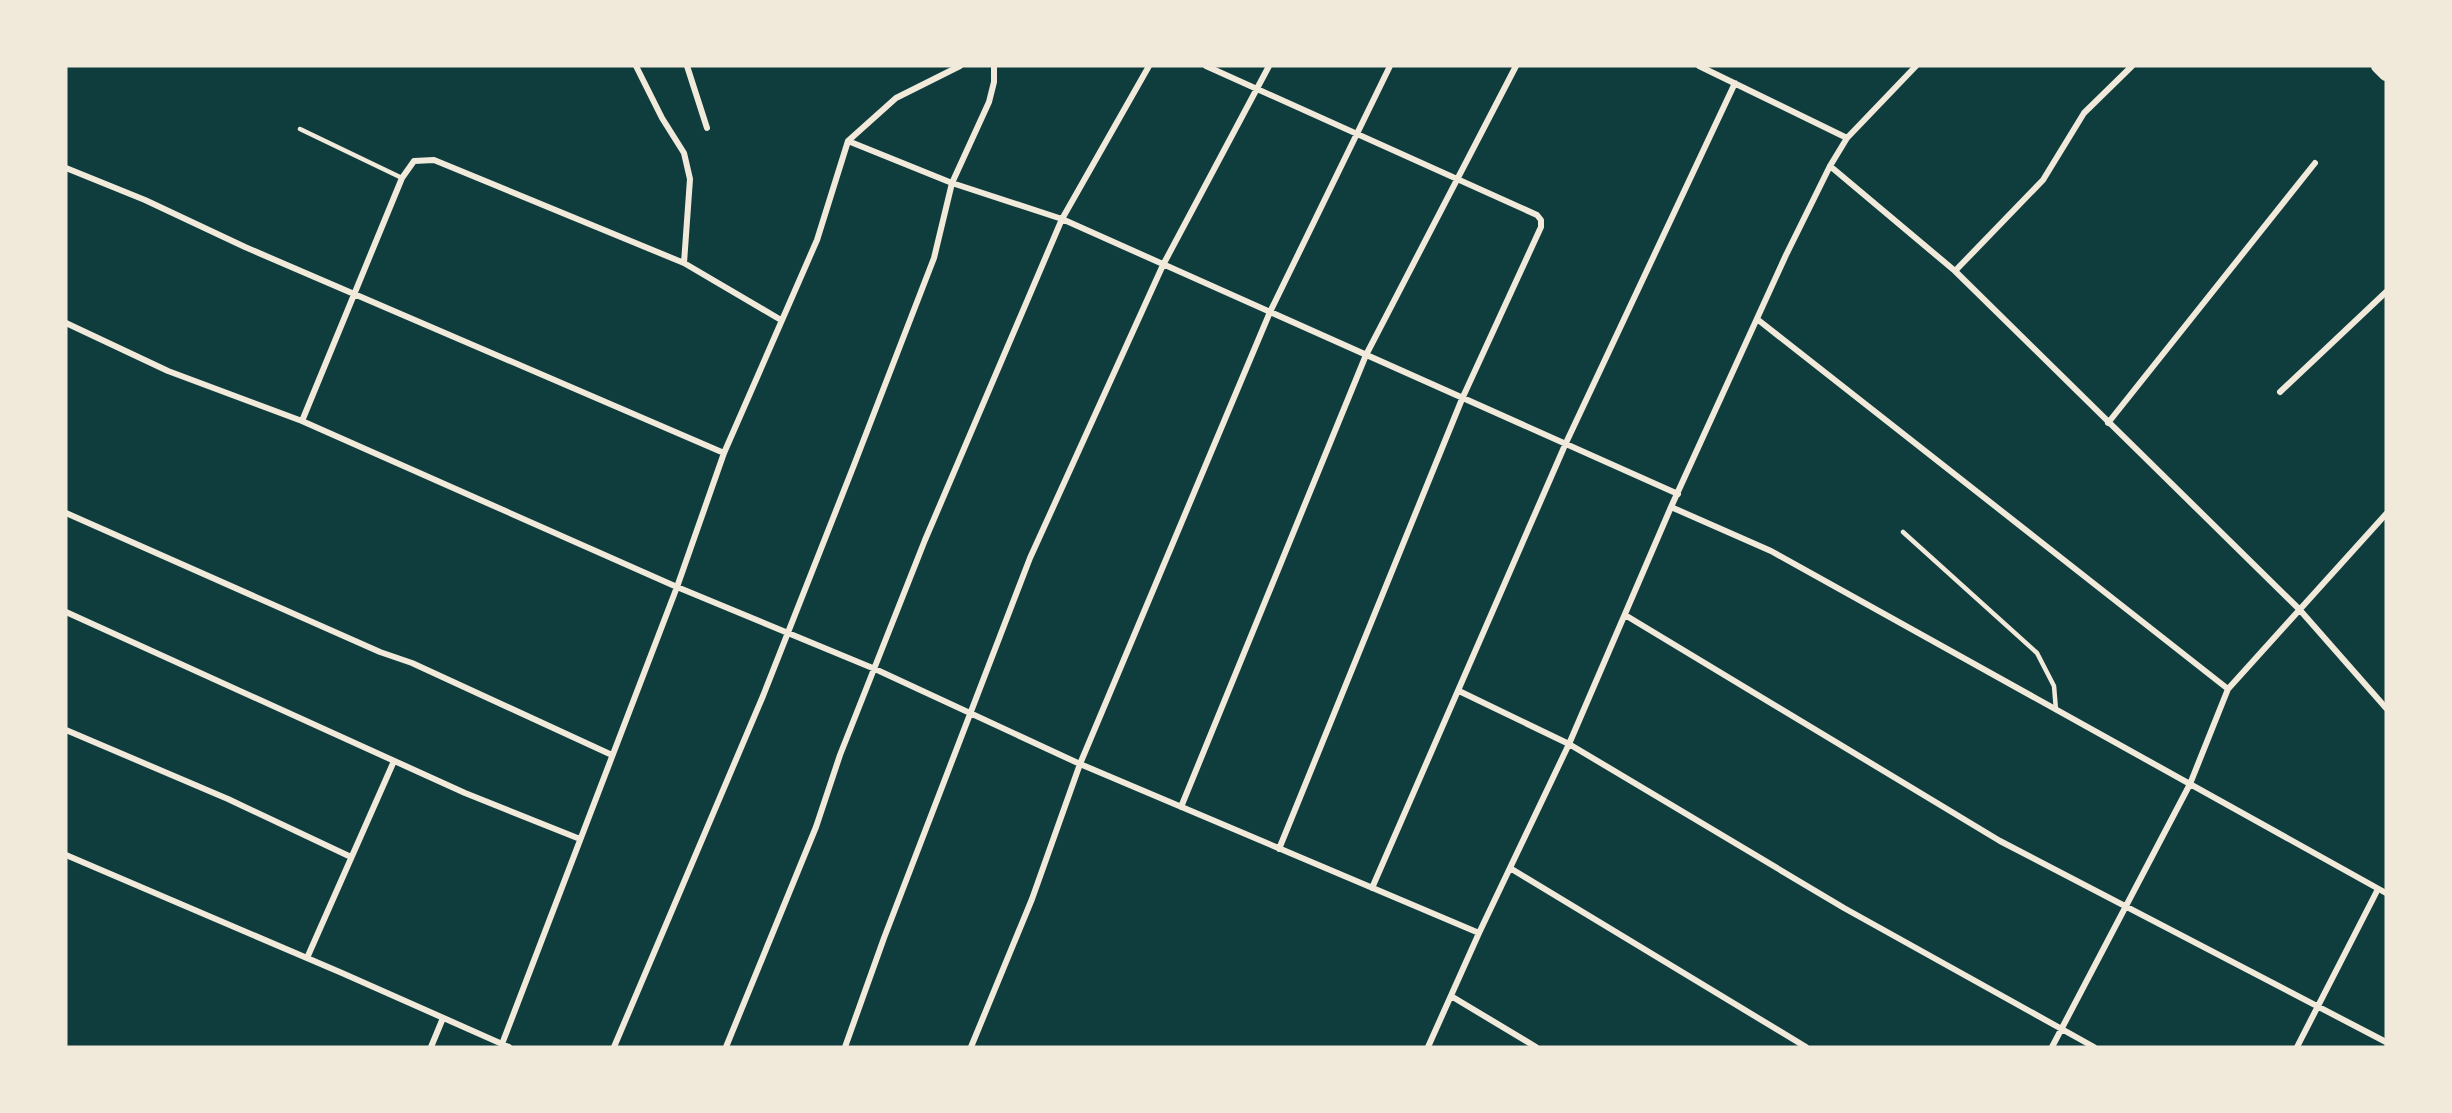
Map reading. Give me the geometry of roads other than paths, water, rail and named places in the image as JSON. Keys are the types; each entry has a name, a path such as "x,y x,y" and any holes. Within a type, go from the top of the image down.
{"main road":[{"path":"2378,66 2386,74"}],"street":[{"path":"636,66 662,118 684,153 690,179 684,263"},
{"path":"687,66 707,128"},
{"path":"501,1044 677,587 724,453 780,320 817,240 848,141 896,98 960,66"},
{"path":"615,1047 788,634 934,258 952,183 989,102 994,82 994,66"},
{"path":"726,1047 816,827 840,755 926,540 1062,219 1149,66"},
{"path":"1206,66 1457,177 1537,215 1541,220 1541,227 1462,399 1279,849"},
{"path":"845,1047 884,938 1030,558 1163,265 1269,66"},
{"path":"971,1047 1032,899 1080,765 1270,312 1390,66"},
{"path":"1181,807 1366,355 1516,66"},
{"path":"1699,66 1847,138"},
{"path":"1713,72 1718,66"},
{"path":"1428,1047 1479,933 1569,744 1671,507 1830,166 1847,138 1916,66"},
{"path":"1954,271 2043,180 2084,113 2132,66"},
{"path":"1372,888 1565,445 1735,83"},
{"path":"848,141 952,183 1062,219 1678,494"},
{"path":"302,421 402,178 414,161 434,160 684,263 780,320"},
{"path":"2108,423 2315,163"},
{"path":"1830,166 1954,271 2300,609 2386,708"},
{"path":"66,168 145,200 355,295 724,453"},
{"path":"2280,392 2386,292"},
{"path":"1757,319 2228,689"},
{"path":"66,323 168,371 302,421 677,587 875,669 1080,765 1479,933"},
{"path":"1671,507 1771,551 2386,893"},
{"path":"66,513 380,652 411,663 612,755"},
{"path":"2052,1047 2190,784 2228,689 2386,514"},
{"path":"66,612 465,793 580,839"},
{"path":"1625,615 2000,841 2386,1042"},
{"path":"1459,691 1569,744 1844,908 2094,1047"},
{"path":"66,730 228,799 351,857"},
{"path":"307,958 394,761"},
{"path":"66,855 509,1047"},
{"path":"1510,868 1806,1047"},
{"path":"2297,1047 2378,889"},
{"path":"1451,996 1536,1047"},
{"path":"431,1047 443,1018"}],"lane":[{"path":"300,129 402,178"},
{"path":"1904,532 2037,653 2054,686 2056,710"}]}
